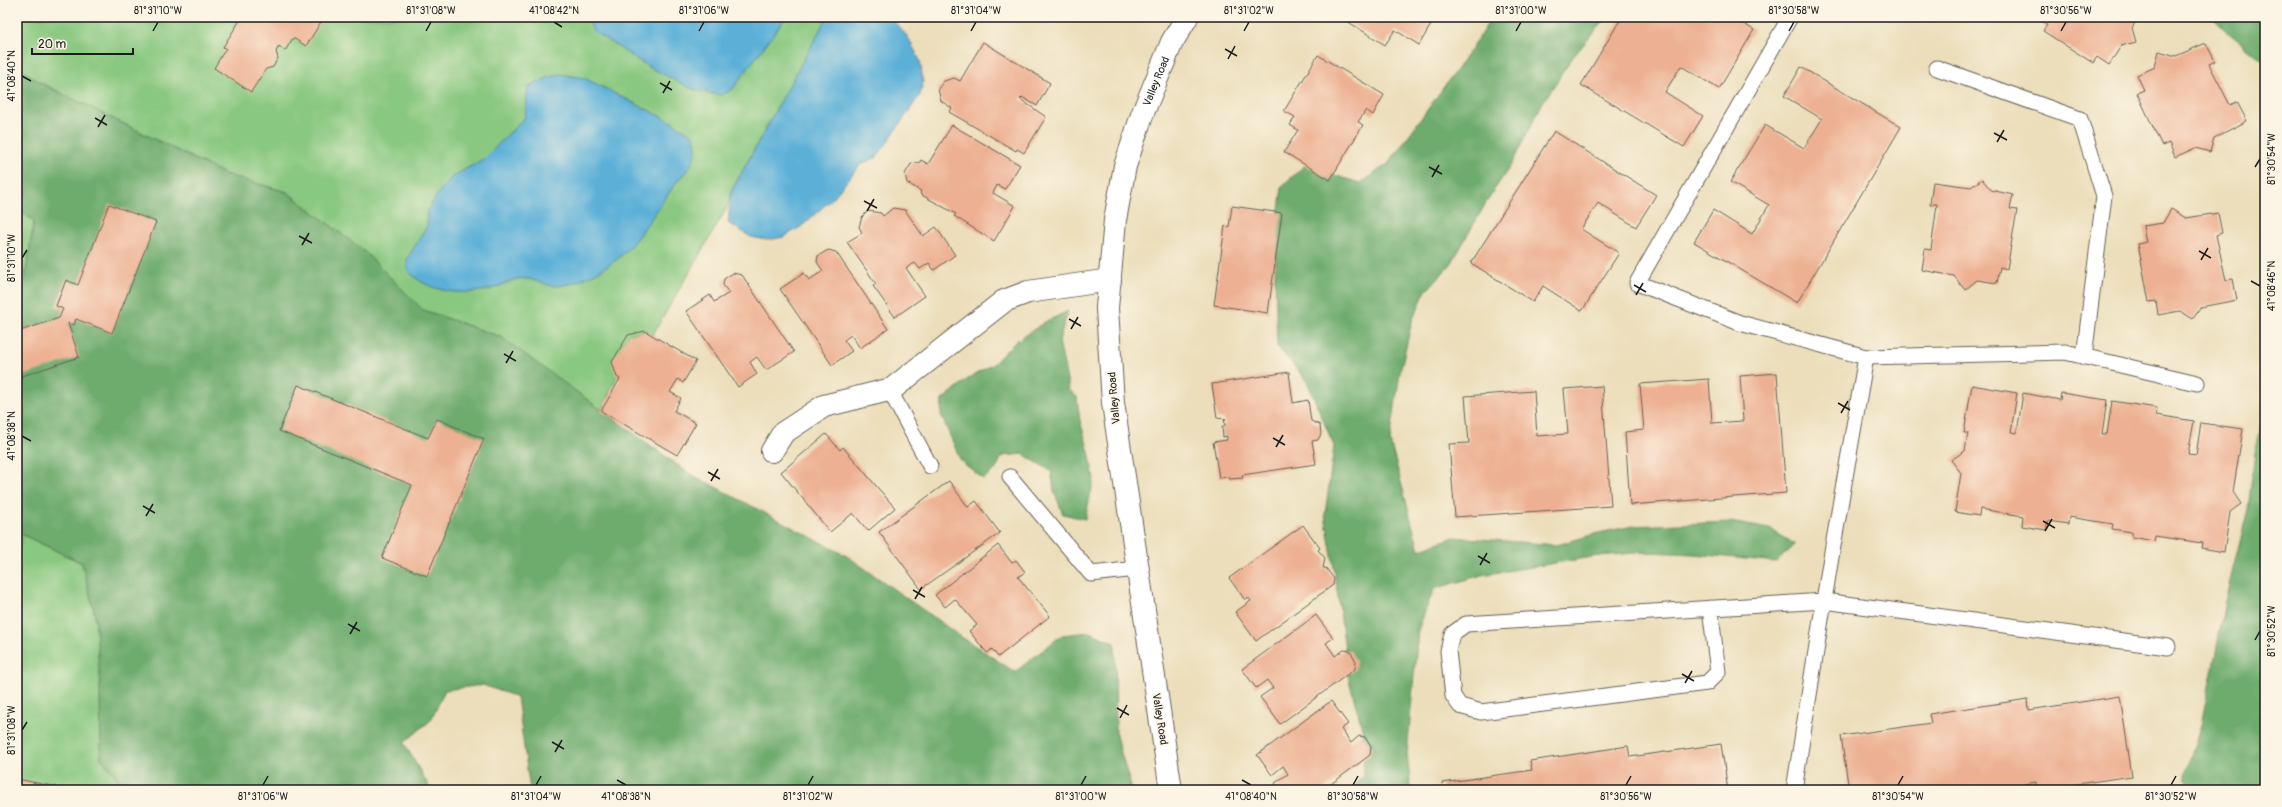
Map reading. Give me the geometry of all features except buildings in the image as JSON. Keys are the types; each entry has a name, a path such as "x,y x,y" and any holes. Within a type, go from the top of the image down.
{"street":[{"name":"Valley Road","path":"1171,790 1113,403 1107,308 1115,220 1126,166 1145,108 1172,42 1187,17"},
{"path":"772,451 783,433 824,406 889,389 925,364 1004,301 1028,292 1110,280"}],"lane":[{"path":"1790,17 1637,283 1740,323 1866,357 2065,352 2197,383"},
{"path":"1937,68 2080,119 2104,196 2084,357"},
{"path":"1794,790 1824,601 1866,357"},
{"path":"889,389 930,466"},
{"path":"1010,477 1091,574 1137,569"},
{"path":"1710,608 1718,672 1707,683 1481,712 1460,706 1453,696 1448,650 1452,634 1466,624 1710,608 1824,601 2168,647"}],"green space":[{"path":"17,17 827,17 731,192 727,208 652,336 645,331 628,335 617,377 601,411 501,337 423,310 365,252 287,192 227,175 41,83 17,67"},
{"path":"1492,17 1607,17 1572,58 1542,104 1511,165 1490,196 1451,264 1425,292 1412,321 1400,372 1390,441 1419,550 1454,537 1557,545 1598,533 1633,526 1730,522 1770,529 1795,544 1776,562 1695,554 1647,552 1599,556 1482,575 1434,589 1418,630 1407,754 1411,790 1349,790 1364,775 1362,728 1349,680 1335,574 1325,515 1334,446 1307,381 1277,346 1275,277 1277,225 1282,186 1304,166 1360,183 1388,164 1472,48"},
{"path":"2209,17 2265,17 2265,62"},
{"path":"17,67 41,83 227,175 287,192 365,252 423,310 501,337 687,472 847,556 960,636 1015,672 1062,635 1090,632 1115,643 1116,736 1132,790 530,790 517,697 483,685 445,690 431,720 404,743 431,790 303,790 305,787 263,790 127,790 101,758 100,680 95,615 82,563 17,532 17,294 25,278 34,222 17,207"},
{"path":"17,207 34,222 25,278 17,294"},
{"path":"1068,311 1059,341 1069,390 1077,397 1080,421 1090,455 1094,479 1085,519 1063,514 1054,491 1051,471 1023,454 1002,456 996,469 983,479 961,461 941,415 942,400 969,378 993,364 1015,342 1045,322"},
{"path":"2265,407 2265,790 2188,790 2185,775 2201,724 2225,601 2248,509 2255,453"},
{"path":"17,532 82,563 95,615 100,680 101,758 127,790 17,790 17,555 22,538 17,536"}],"water":[{"path":"588,17 786,17 732,90 722,95 706,93 690,88 649,67 593,31"},
{"path":"827,17 890,17 908,37 920,61 923,82 920,95 877,157 861,164 832,199 802,226 784,237 767,240 751,237 728,223 731,192"},
{"path":"560,74 584,78 670,121 693,135 696,148 691,165 625,252 603,269 575,282 566,285 553,286 523,278 510,281 491,289 458,292 435,288 415,278 407,270 407,259 427,226 427,211 437,195 452,177 485,158 525,117 528,87 539,81"}]}
